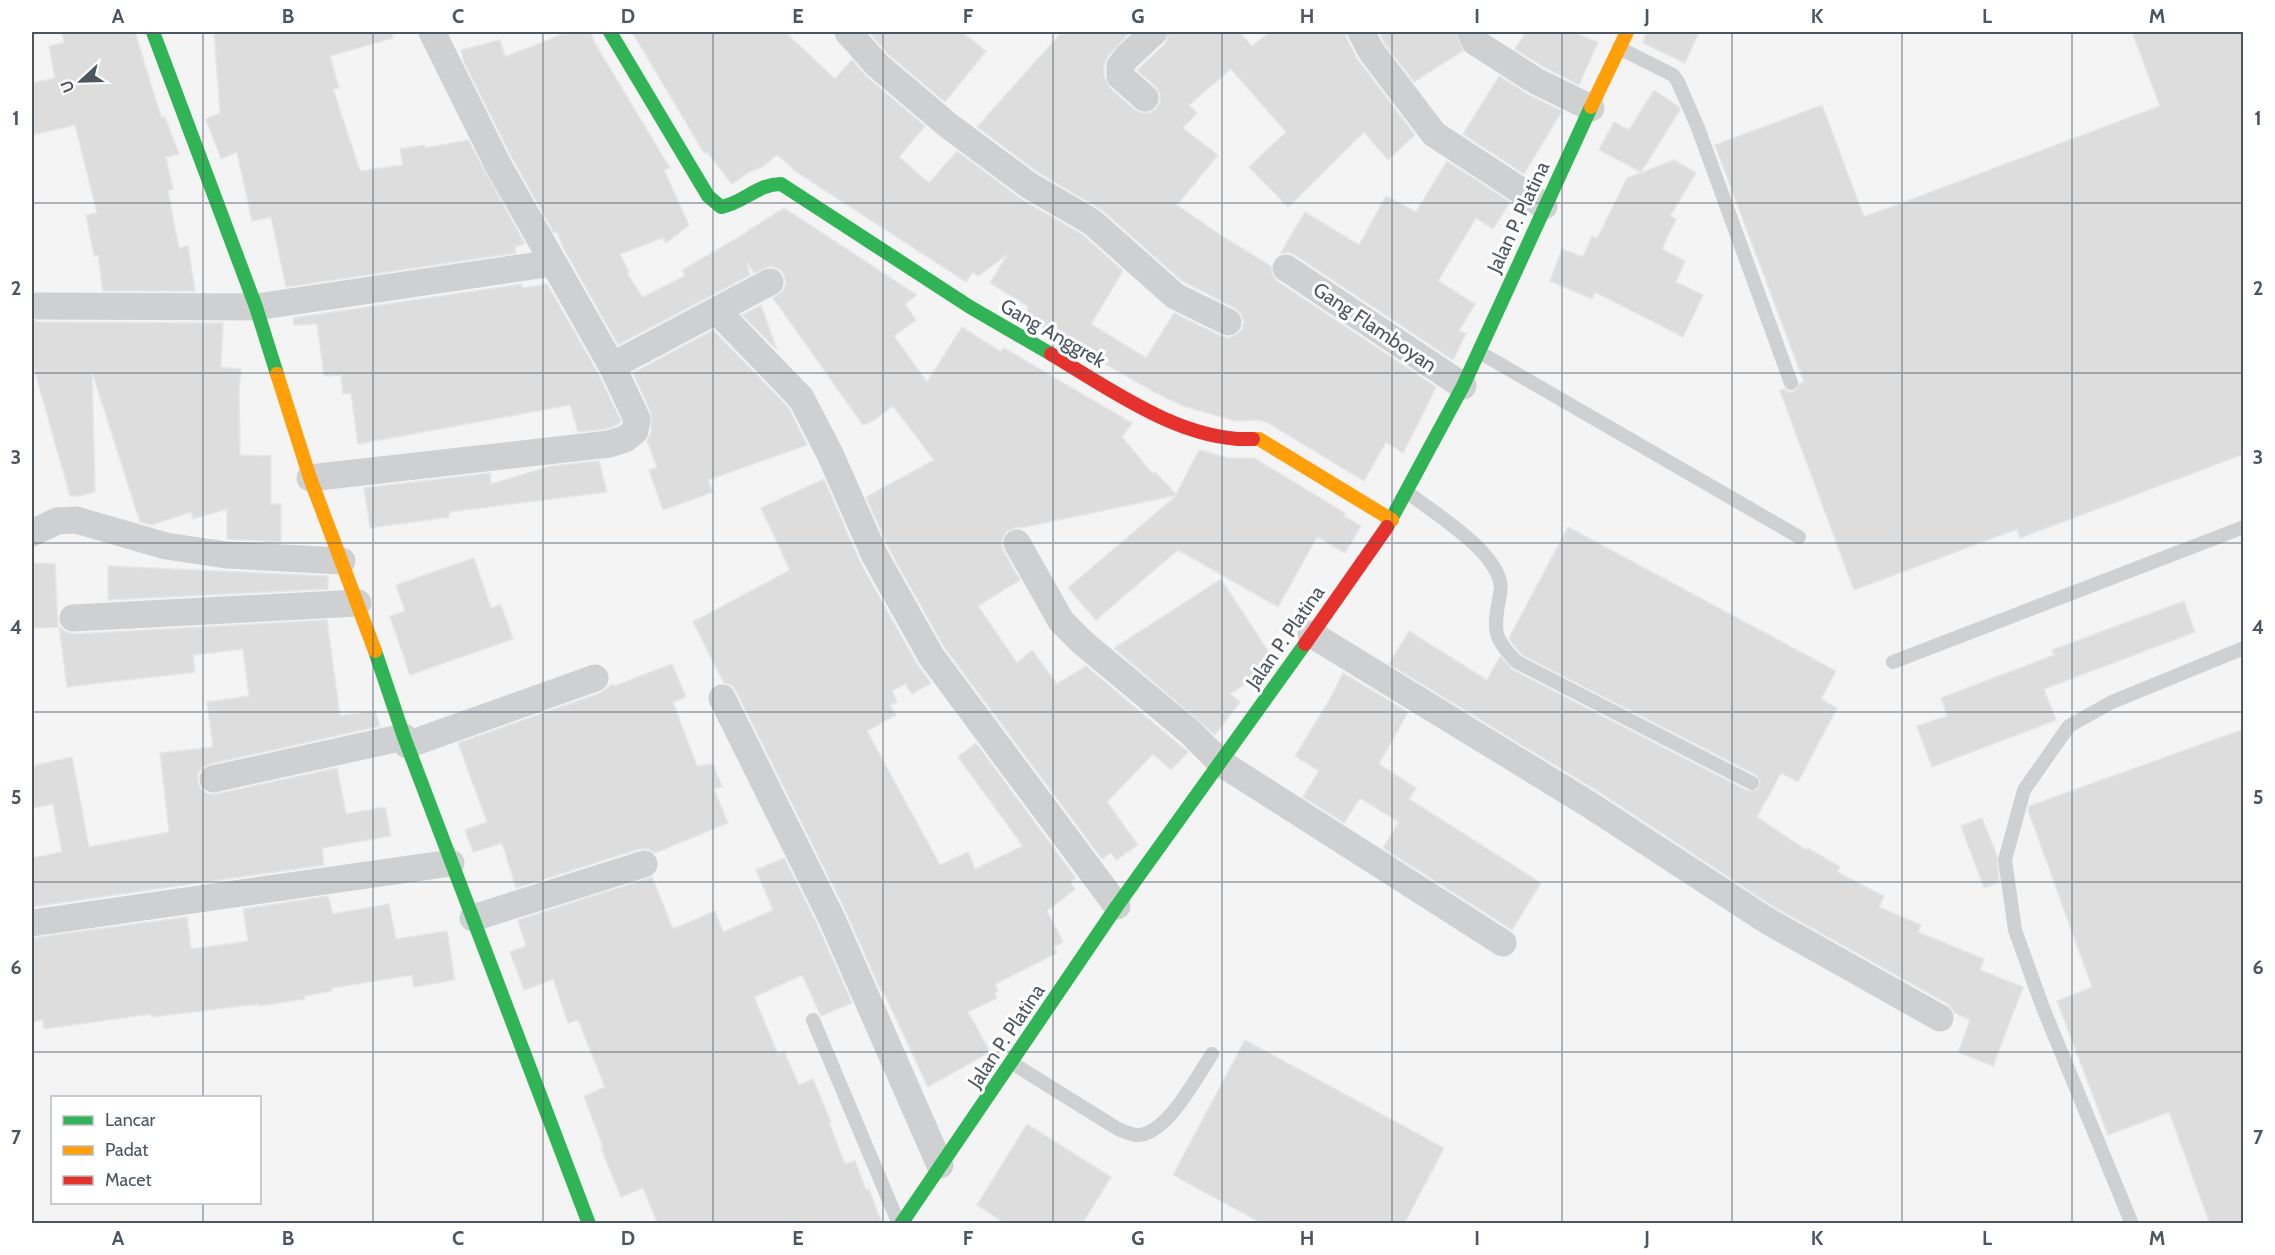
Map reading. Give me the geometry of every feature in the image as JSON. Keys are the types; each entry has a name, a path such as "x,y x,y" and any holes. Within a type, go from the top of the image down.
{"street":[{"path":"153,32 256,307 310,478 358,603 406,741 589,1224"},
{"path":"310,478 609,444 625,439 635,431 637,419 612,366 498,165 432,32"},
{"name":"Gang Anggrek","path":"610,32 708,196 721,207 739,202 758,187 771,183 782,184 970,308 1145,409 1176,424 1234,440 1259,439 1392,520"},
{"path":"849,32 877,65 949,126 1030,186 1092,222 1175,296 1228,322"},
{"path":"1145,98 1120,76 1119,66 1154,32"},
{"path":"1361,32 1371,51 1434,134 1544,206"},
{"path":"1471,32 1475,42 1483,48 1536,81 1591,108"},
{"name":"Jalan P. Platina","path":"900,1224 1117,906 1392,520 1463,386 1544,206 1628,32"},
{"path":"38,306 256,307 553,263"},
{"name":"Gang Flamboyan","path":"1286,268 1463,386"},
{"path":"612,366 770,282"},
{"path":"717,311 801,398 830,454 875,556 931,656 1117,906"},
{"path":"32,533 57,521 76,520 166,546 226,555 342,561"},
{"path":"1017,543 1061,621 1097,656 1191,733 1221,763 1503,943"},
{"path":"73,618 358,603"},
{"path":"1311,634 1590,805 1766,920 1940,1018"},
{"path":"213,779 406,741 595,678"},
{"path":"722,698 832,919 940,1165"},
{"path":"32,923 451,863"},
{"path":"473,918 644,864"}],"lane":[{"path":"1619,48 1673,75 1678,82 1698,128 1791,383"},
{"path":"1479,352 1799,537"},
{"path":"1407,492 1484,552 1494,565 1501,584 1494,626 1503,647 1517,662 1752,783"},
{"path":"1893,662 2244,527"},
{"path":"2133,1224 2043,1008 2014,930 2005,860 2024,790 2068,726 2112,702 2244,648"},
{"path":"813,1020 900,1224"},
{"path":"1012,1063 1118,1129 1137,1135 1156,1130 1169,1118 1212,1054"}],"building":[{"path":"62,32 135,32 161,117 165,117 179,154 166,157 173,189 168,191 179,248 188,246 195,291 103,291 98,255 94,256 86,215 97,213 75,125 32,135 32,83 55,78 49,46 64,43"},
{"path":"214,32 392,32 393,38 330,56 339,88 333,89 360,171 403,165 400,149 424,145 425,148 468,140 525,244 515,247 516,253 286,287 271,217 252,221 237,152 221,159 206,119 220,113"},
{"path":"568,32 591,32 594,42 670,168 664,170 689,225 666,243 663,238 620,254 629,272 627,274 643,297 685,276 682,270 784,208 917,295 905,304 916,320 894,336 927,382 962,327 1001,352 1004,348 1132,423 1122,437 1153,474 1155,472 1176,494 1199,450 1229,458 1254,458 1345,513 1344,516 1361,526 1345,553 1317,537 1278,607 1178,550 1096,620 1068,588 1177,495 1017,527 1006,532 1001,542 1003,550 1020,580 978,606 1017,663 1032,650 1057,684 1086,666 1188,752 1171,770 1153,754 1107,802 1138,845 1116,860 1111,853 1102,859 944,647 889,549 866,497 934,460 893,406 873,421 863,425 773,298 783,291 786,283 779,269 770,266 754,273 746,261 750,275 618,345 563,247 557,232 554,233 512,158 464,62 461,50 500,40 505,57"},
{"path":"632,32 785,32 835,79 852,60 867,77 925,126 899,157 929,183 957,151 1021,199 1083,235 1123,271 1091,324 1146,358 1174,313 1228,338 1236,335 1242,329 1244,322 1241,314 1235,308 1182,281 1102,210 1039,173 977,127 1062,32 1131,32 1108,56 1104,66 1104,76 1110,88 1135,110 1149,113 1156,109 1160,102 1160,94 1155,86 1137,70 1165,44 1169,32 1239,32 1252,46 1270,32 1345,32 1358,60 1415,135 1388,160 1364,132 1288,207 1249,167 1286,132 1231,69 1189,105 1197,113 1183,128 1218,155 1177,205 1271,266 1272,274 1277,281 1436,387 1403,453 1386,442 1364,481 1268,423 1258,420 1236,421 1183,406 1154,392 1023,316 1029,307 990,283 1007,255 978,276 973,272 966,282 798,173 777,155 762,167 749,172 732,184 707,152 704,153"},
{"path":"869,32 962,32 986,51 945,102 888,54"},
{"path":"1379,32 1456,32 1463,51 1414,82 1384,43"},
{"path":"1526,32 1573,32 1598,42 1579,85 1515,49"},
{"path":"1646,32 1699,32 1685,63 1643,43"},
{"path":"2132,32 2244,32 2244,454 2020,538 2017,529 1854,590 1780,391 1784,389 1789,392 1795,391 1800,383 1804,382 1715,145 1822,105 1864,217 2160,106"},
{"path":"1499,76 1529,95 1562,111 1524,174 1463,134"},
{"path":"1654,90 1680,110 1641,172 1599,150 1614,122 1629,130"},
{"path":"1674,160 1696,173 1670,216 1676,219 1662,249 1685,261 1676,282 1703,295 1683,337 1595,292 1592,299 1550,281 1562,249 1583,257 1592,236 1597,239 1627,178"},
{"path":"1447,161 1510,202 1493,229 1476,218 1438,281 1475,304 1459,331 1466,334 1453,360 1295,255 1288,252 1280,254 1305,212 1359,245 1386,196 1416,212"},
{"path":"521,284 522,288 547,284 598,373 621,421 617,425 606,429 578,432 570,405 358,444 351,393 343,394 341,375 324,376 317,324 294,325 293,318"},
{"path":"761,305 777,350 742,315"},
{"path":"32,320 38,322 223,323 221,367 241,369 240,455 271,456 271,504 281,504 281,542 227,539 227,509 193,519 191,512 151,525 140,522 92,372 95,492 70,496 32,361"},
{"path":"713,330 788,407 807,445 708,480 713,492 663,510 649,470 657,468 647,440 651,434 651,413 633,373"},
{"path":"599,461 607,492 449,512 449,517 370,528 364,488 490,473 491,484 551,466"},
{"path":"824,479 861,564 917,664 931,683 912,694 905,684 892,691 897,702 890,705 896,715 867,731 940,865 968,852 975,869 1023,846 958,757 976,743 1076,878 1070,882 1075,889 1047,911 1063,942 1054,947 1057,953 995,984 998,991 995,993 997,998 968,1012 990,1052 928,1087 881,991 846,912 736,691 731,685 724,683 693,622 790,570 761,508"},
{"path":"1568,527 1836,671 1821,699 1837,708 1798,782 1781,773 1757,817 1806,850 1808,848 1840,867 1837,872 1884,896 1879,907 1921,925 1918,932 1984,959 1980,970 2023,987 1993,1066 1958,1052 1970,1020 1955,1013 1948,1004 1774,907 1599,792 1389,664 1409,631 1487,680 1500,656 1513,670 1748,791 1757,790 1761,782 1756,775 1522,655 1511,642 1509,638"},
{"path":"474,558 491,608 501,605 513,639 410,675 390,616 405,611 396,585"},
{"path":"32,563 55,564 58,627 32,628"},
{"path":"108,566 328,576 328,589 108,600"},
{"path":"1221,579 1272,657 1261,673 1230,694 1240,702 1215,735 1114,648"},
{"path":"2184,601 2195,632 2044,689 2056,720 1932,767 1917,726 1947,716 1941,698 2054,655 2052,650"},
{"path":"327,620 340,716 375,711 380,726 210,764 203,767 198,774 198,783 201,789 208,794 216,794 337,768 346,814 385,807 391,836 322,848 324,865 32,907 32,858 62,852 53,804 32,808 32,766 72,757 89,847 169,832 160,753 213,747 207,702 249,696 243,649 193,655 195,672 67,687 59,627 74,634"},
{"path":"672,664 686,697 673,702 697,766 713,764 722,786 714,789 728,823 655,853 648,849 639,849 516,888 502,843 473,852 465,830 487,822 458,743 600,693 613,684 614,686"},
{"path":"1343,673 1408,712 1379,764 1416,788 1409,799 1541,883 1512,930 1383,848 1399,822 1360,798 1344,823 1303,797 1319,771 1295,756"},
{"path":"2244,729 2244,1224 2210,1224 2169,1112 2108,1135 2057,1001 2092,987 2028,810 2029,806"},
{"path":"1982,818 1997,856 1999,882 1984,888 1961,826"},
{"path":"784,858 818,926 852,1003 821,1016 802,975 754,997 778,1054 784,1051 799,1085 813,1079 845,1164 855,1161 866,1190 869,1189 882,1224 658,1224 643,1188 621,1197 601,1148 603,1147 584,1096 605,1087 578,1020 568,1023 553,979 524,990 510,952 526,946 518,920 652,877 673,929 715,911 723,932 773,910 756,870"},
{"path":"328,896 333,914 389,904 396,939 447,931 455,980 414,987 412,975 331,988 332,991 304,996 305,999 259,1006 258,1004 152,1017 151,1014 44,1029 43,1020 32,1022 32,938 187,917 191,949 248,941 243,909"},
{"path":"1245,1040 1444,1148 1404,1224 1263,1224 1173,1175"},
{"path":"1027,1124 1111,1177 1082,1224 1006,1224 977,1205"}],"traffic: fast":[{"path":"153,32 256,307 277,374"},
{"path":"610,32 708,196 721,207 737,202 765,187 781,184 970,307 1051,354"},
{"path":"1387,527 1463,386 1591,107"},
{"path":"901,1224 1117,906 1305,644"},
{"path":"375,651 404,737 589,1224"}],"traffic: slow":[{"path":"1591,107 1627,32"},
{"path":"277,374 310,478 375,651"},
{"path":"1253,439 1259,439 1392,520"}],"traffic: jam":[{"path":"1051,354 1122,397 1173,423 1226,438 1253,439"},
{"path":"1305,644 1387,527"}]}
